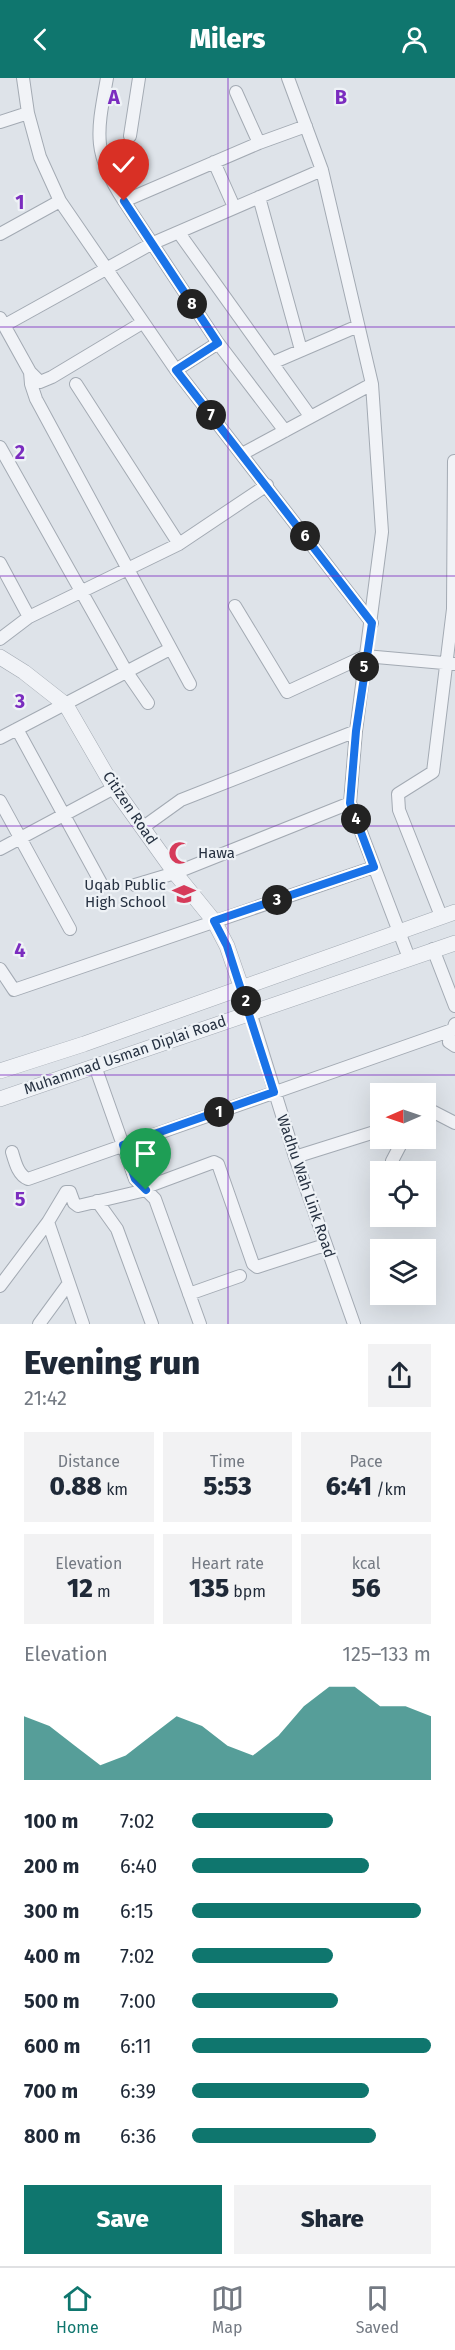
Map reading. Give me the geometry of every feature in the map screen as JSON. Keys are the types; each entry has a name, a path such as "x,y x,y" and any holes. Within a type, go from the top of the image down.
{"street":[{"path":"23,78 28,113 40,157 60,201 176,370 372,623"},
{"path":"107,78 100,118 100,152 105,169 151,244 218,343 285,431"},
{"path":"130,136 139,78"},
{"path":"288,78 322,170 372,384 382,532 372,623 356,731 350,803 409,958"},
{"path":"236,92 259,143"},
{"path":"0,122 28,113"},
{"path":"124,201 259,143 306,126"},
{"path":"214,162 234,207"},
{"path":"142,323 40,382 30,372 2,322 151,244 322,170"},
{"path":"259,197 301,351"},
{"path":"0,234 60,201"},
{"path":"179,232 310,416"},
{"path":"272,363 358,326"},
{"path":"176,370 218,343"},
{"path":"30,372 36,399 190,684"},
{"path":"76,384 179,544"},
{"path":"242,454 372,384"},
{"path":"0,447 126,671 148,703"},
{"path":"448,914 399,810 398,794 433,771 450,664 454,609 454,461"},
{"path":"0,639 29,617 179,544 267,485"},
{"path":"0,563 29,617"},
{"path":"235,606 287,692 366,656 450,664"},
{"path":"0,738 170,649"},
{"name":"Citizen Road","path":"0,657 24,672 66,705 114,788 175,873 214,921 227,946 250,1012"},
{"path":"17,729 101,883"},
{"path":"142,828 181,800 356,731"},
{"path":"0,849 114,788"},
{"path":"0,801 70,930"},
{"path":"135,885 175,873 350,803"},
{"path":"0,969 14,990 374,867"},
{"name":"Muhammad Usman Diplai Road","path":"0,1071 84,1044 448,914"},
{"name":"Muhammad Usman Diplai Road","path":"0,1099 455,943"},
{"path":"433,950 455,1006"},
{"name":"Wadhu Wah Link Road","path":"250,1012 295,1157 354,1324"},
{"path":"12,1152 18,1170 23,1177 28,1179 454,1027"},
{"path":"454,1027 449,1042 455,1046"},
{"path":"95,1066 135,1179 155,1199 200,1324"},
{"path":"436,1113 455,1123"},
{"path":"295,1157 370,1133"},
{"path":"392,1161 398,1149"},
{"path":"0,1286 48,1222 66,1192 70,1192 76,1206 145,1189 214,1162 218,1164 257,1267 325,1245"},
{"path":"97,1201 117,1229 152,1324"},
{"path":"48,1222 83,1324"},
{"path":"189,1293 240,1276"},
{"path":"39,1324 69,1283"}],"place":[{"name":"Hawa","path":"180,853"},
{"name":"Uqab Public High School","path":"184,894"}],"route":[{"path":"124,201 218,343 176,370 372,623 356,731 350,803 374,867 214,921 227,946 274,1092 123,1145 135,1179 146,1190"}]}
